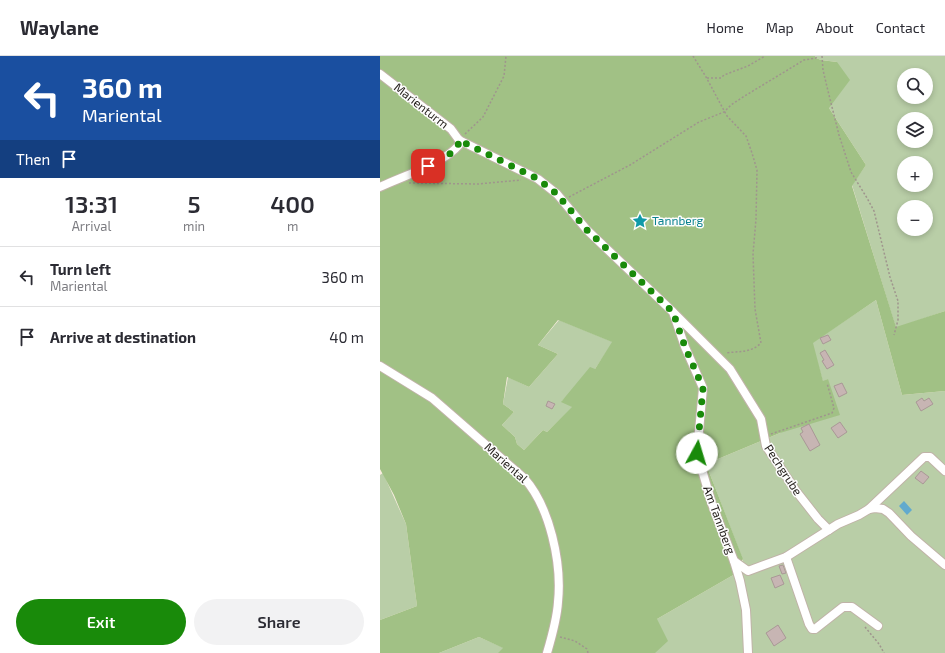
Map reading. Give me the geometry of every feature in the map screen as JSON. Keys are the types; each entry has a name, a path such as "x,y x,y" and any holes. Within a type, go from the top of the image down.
{"street":[{"name":"Marienturm","path":"380,74 452,129 459,140"},
{"path":"380,187 439,161 459,145 459,140"},
{"name":"Am Tannberg","path":"459,140 538,179 557,194 587,230 673,312 685,347 703,388 697,453 712,504 740,581 746,610 748,653"},
{"name":"Pechgrube","path":"673,312 730,369 761,419 766,446 796,491 818,519 829,530"},
{"name":"Mariental","path":"380,366 432,398 518,473 532,487 539,498 550,528 557,561 558,602 547,653"},
{"path":"734,561 748,571 786,557 829,530 869,509 924,457 930,457 945,471"},
{"path":"869,509 883,509 889,513 911,536 945,565"},
{"path":"786,557 809,624 812,628 815,629 819,627 843,607 852,607 878,626"}],"path":[{"path":"459,140 483,117 504,76 506,56"},
{"path":"693,56 707,78 724,112 734,126 746,136 757,170 756,219 753,254 756,309 761,343 757,348 750,351 716,355"},
{"path":"707,78 721,78 724,75 748,66 765,56"},
{"path":"562,200 630,165 699,122 724,112 731,105 762,85 804,60 816,58 817,56"},
{"path":"822,56 823,70 839,135 851,172 874,211 890,277 898,301 898,320 894,335"},
{"path":"395,180 407,183 463,184 526,180"},
{"path":"764,436 832,413 834,408 827,383"},
{"path":"864,625 884,653"},
{"path":"552,635 575,641 587,648 588,653"}],"green space":[{"path":"380,56 815,56 821,60 837,62 850,80 829,108 866,165 852,186 896,327 945,311 945,391 902,395 876,300 813,343 823,381 828,379 840,415 780,433 706,464 743,559 735,574 657,619 668,641 655,653 498,653 503,648 479,637 439,653 380,653 380,620 417,606 406,524 394,495 380,469","holes":["558,320 612,342 595,369 590,367 561,402 572,407 547,432 543,430 524,450 517,444 515,437 502,425 514,412 503,404 507,377 529,387 558,354 538,345"]},
{"path":"815,56 945,56 945,311 896,328 852,185 866,165 829,108 837,62 821,60"},
{"path":"876,300 902,395 945,391 945,653 655,653 657,619 735,574 743,560 706,464 780,433 828,379 823,382 812,343"},
{"path":"559,320 613,342 595,369 562,401 573,407 547,432 543,430 524,450 517,444 515,437 502,425 514,412 503,404 508,377 529,387 558,354 538,345"},
{"path":"383,473 406,524 417,606 380,620 380,475"},
{"path":"479,637 504,648 501,653 439,653"}],"water":[{"path":"904,501 912,510 907,515 899,506"}],"building":[{"path":"828,335 831,340 823,344 820,338"},
{"path":"825,350 834,365 827,369 822,361 824,360 820,353"},
{"path":"842,383 847,393 839,397 834,386"},
{"path":"922,398 924,401 929,398 933,404 921,411 916,402"},
{"path":"548,401 555,404 552,409 546,406"},
{"path":"840,422 847,432 838,438 831,428"},
{"path":"809,424 820,445 810,451 800,434 803,432 801,428"},
{"path":"921,471 929,477 923,484 915,478"},
{"path":"783,565 786,573 782,574 779,566"},
{"path":"780,575 784,584 775,588 771,578"},
{"path":"778,625 786,638 774,646 766,633"}],"place":[{"name":"Tannberg","path":"640,221"}],"route":[{"path":"428,166 439,161 456,148 459,145 459,140 538,179 557,194 587,230 673,312 685,347 703,388 697,453"}]}
